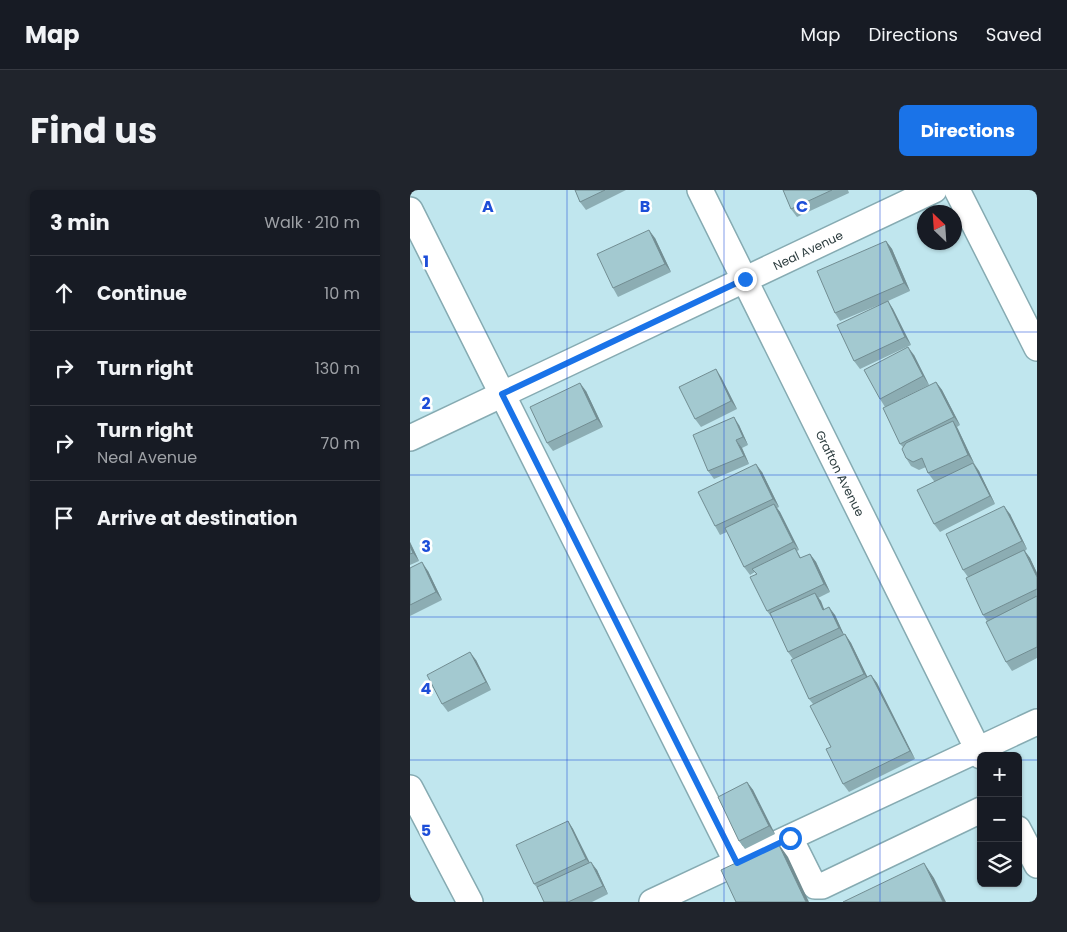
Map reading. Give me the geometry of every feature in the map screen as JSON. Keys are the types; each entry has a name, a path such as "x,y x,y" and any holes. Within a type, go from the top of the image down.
{"street":[{"name":"Grafton Avenue","path":"700,190 980,752"},
{"name":"Neal Avenue","path":"410,438 934,190"},
{"path":"957,190 1037,348"},
{"path":"410,210 737,863"},
{"path":"982,752 1037,722"},
{"path":"652,902 977,754"},
{"path":"410,788 470,902"},
{"path":"790,838 811,880 815,886 822,886 977,812"},
{"path":"1022,836 1037,865"}],"building":[{"path":"575,190 605,190 580,202"},
{"path":"783,190 832,190 791,209"},
{"path":"649,230 665,264 613,288 597,254"},
{"path":"886,241 904,283 835,313 817,271"},
{"path":"888,301 905,337 854,361 837,325"},
{"path":"908,347 923,376 880,399 864,370"},
{"path":"716,369 731,401 695,419 679,387"},
{"path":"936,382 954,417 900,444 883,408"},
{"path":"580,383 597,419 547,443 530,407"},
{"path":"734,417 743,437 736,440 744,456 708,471 693,435"},
{"path":"953,421 968,455 928,473 922,458 913,462 906,458 902,449 906,443"},
{"path":"973,463 990,496 934,524 917,490"},
{"path":"756,464 773,499 715,526 698,492"},
{"path":"774,504 793,542 744,567 725,528"},
{"path":"1004,506 1022,541 963,570 946,534"},
{"path":"795,548 800,558 810,554 824,584 767,611 750,577 757,574 752,569"},
{"path":"1024,550 1037,577 1037,589 983,615 966,578"},
{"path":"422,562 436,592 410,605 410,568"},
{"path":"815,593 823,610 829,607 839,628 788,652 770,613"},
{"path":"1037,596 1037,647 1006,662 986,622"},
{"path":"845,634 864,674 809,699 791,660"},
{"path":"470,652 486,682 442,704 427,675"},
{"path":"871,675 910,751 843,784 826,749 831,747 810,706"},
{"path":"747,782 769,826 739,841 718,797"},
{"path":"568,821 586,859 534,884 516,845"},
{"path":"778,843 806,902 736,902 721,870"},
{"path":"591,862 603,886 568,902 544,902 537,887"},
{"path":"924,863 943,902 843,902"}],"route":[{"path":"745,279 502,394 737,863 790,838"}]}
